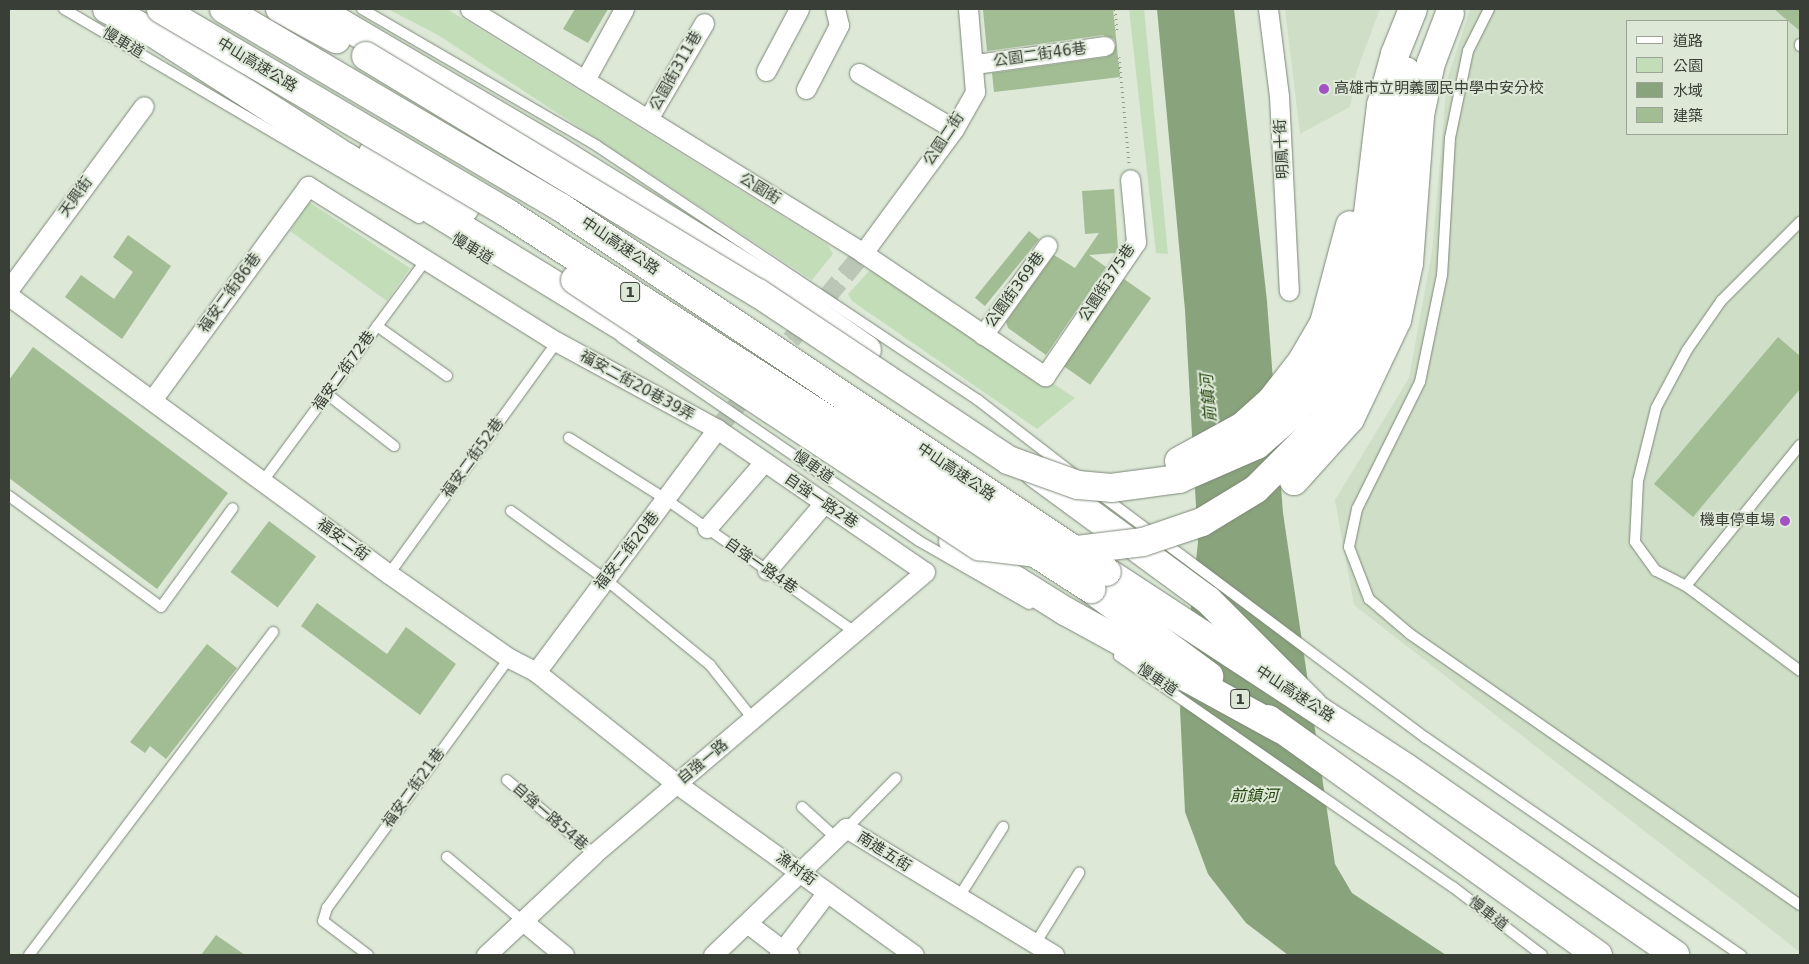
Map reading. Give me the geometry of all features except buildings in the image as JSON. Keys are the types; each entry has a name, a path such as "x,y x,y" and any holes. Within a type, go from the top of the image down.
{"highway":[{"path":"107,9 156,20 223,67 418,178 979,546 1044,554 1085,551 1144,542 1188,528 1256,489 1321,424 1355,370 1376,311 1406,70 1440,11"},
{"name":"中山高速公路","path":"224,9 562,208 1107,572 1313,705 1675,955"},
{"path":"280,9 366,56 758,292 996,452 1049,477 1078,485 1112,488 1179,479 1235,457 1267,438 1296,411 1332,362 1346,330 1360,279 1381,105 1395,54 1413,9"},
{"path":"317,9 555,149 784,292 1179,566 1208,600 1313,705"},
{"path":"996,452 1059,470 1090,473 1148,470 1203,452 1243,426 1270,402 1315,342 1334,296 1349,229 1366,99 1378,60 1401,9"},
{"path":"156,20 346,157 754,407 1056,606 1177,675 1282,730"},
{"name":"中山高速公路","path":"156,20 532,229 1091,589 1282,730 1392,806 1598,955"}],"street":[{"name":"公園街","path":"470,9 863,253 1045,376"},
{"path":"585,80 624,9"},
{"path":"766,71 799,9"},
{"path":"806,89 839,25 835,9"},
{"name":"公園二街","path":"863,253 954,129 974,92 975,64 968,9"},
{"name":"明鳳十街","path":"1268,9 1279,96 1290,290"},
{"name":"公園街311巷","path":"648,119 704,23"},
{"name":"公園二街46巷","path":"975,64 1114,43"},
{"path":"859,72 954,129"},
{"name":"天興街","path":"9,289 144,106"},
{"name":"公園街375巷","path":"1045,376 1136,242 1130,179"},
{"name":"福安二街20巷39弄","path":"308,186 557,342 717,430"},
{"name":"福安二街86巷","path":"152,400 308,186"},
{"name":"公園街369巷","path":"983,335 1047,246"},
{"name":"福安二街","path":"9,296 389,574 509,658 536,672 677,784"},
{"name":"自強一路2巷","path":"717,430 925,572"},
{"name":"福安二街20巷","path":"536,672 667,500 717,430"},
{"path":"707,528 764,462"},
{"path":"766,570 824,503"},
{"name":"自強一路","path":"486,955 524,922 594,854 925,572"},
{"name":"漁村街","path":"677,784 914,955"},
{"name":"南進五街","path":"713,955 846,828 1054,955"},
{"path":"747,923 784,954 826,892"},
{"path":"524,922 564,955"}],"lane":[{"name":"慢車道","path":"64,9 432,225"},
{"path":"362,9 596,146 978,400 1179,566 1741,955"},
{"path":"1489,9 1468,51 1450,138 1442,275 1420,382 1357,509 1349,547 1369,599 1410,634 1800,905"},
{"path":"1800,222 1721,301 1687,350 1656,408 1638,481 1635,542 1656,571 1686,586 1800,671"},
{"name":"慢車道","path":"483,256 654,356 919,541 1037,609"},
{"name":"福安二街72巷","path":"263,482 426,260"},
{"path":"377,326 447,376"},
{"name":"福安二街52巷","path":"389,574 557,342"},
{"path":"327,394 394,446"},
{"name":"自強一路4巷","path":"569,438 667,500 855,632"},
{"path":"1686,586 1800,445"},
{"path":"9,496 161,607 233,508"},
{"path":"511,511 605,579 710,665 753,720"},
{"path":"29,955 273,632"},
{"name":"慢車道","path":"1105,648 1147,672 1376,832 1542,955"},
{"name":"福安二街21巷","path":"368,955 323,920 327,908 509,658"},
{"path":"802,807 839,835 896,778"},
{"name":"自強一路54巷","path":"507,780 594,854"},
{"path":"959,897 1003,827"},
{"path":"447,857 524,922"},
{"path":"1035,944 1079,873"}],"path":[{"path":"1115,9 1114,43 1130,179"}],"shaded area":[{"name":"高雄市立明義國民中學中安分校","path":"1285,9 1380,9 1357,70 1350,107 1300,134"},
{"path":"1470,9 1800,9 1800,952 1354,605 1335,500 1409,378 1432,252 1447,80"}],"green space":[{"path":"388,9 447,9 828,245 833,254 812,280 438,35"},
{"path":"1129,9 1144,9 1168,254 1156,253"},
{"path":"309,202 410,268 387,301 290,231"},
{"path":"872,268 880,270 1075,398 1037,429 852,301 848,294"}],"water":[{"name":"前鎮河","path":"1157,9 1234,9 1267,301 1283,513 1335,864 1352,893 1446,955 1288,955 1246,923 1208,874 1185,812 1180,709 1198,542 1185,310"}],"tunnel":[{"path":"773,361 863,253"},
{"path":"717,429 754,384"}],"place":[{"name":"高雄市立明義國民中學中安分校","path":"1324,89"},
{"name":"機車停車場","path":"1785,521"}]}
